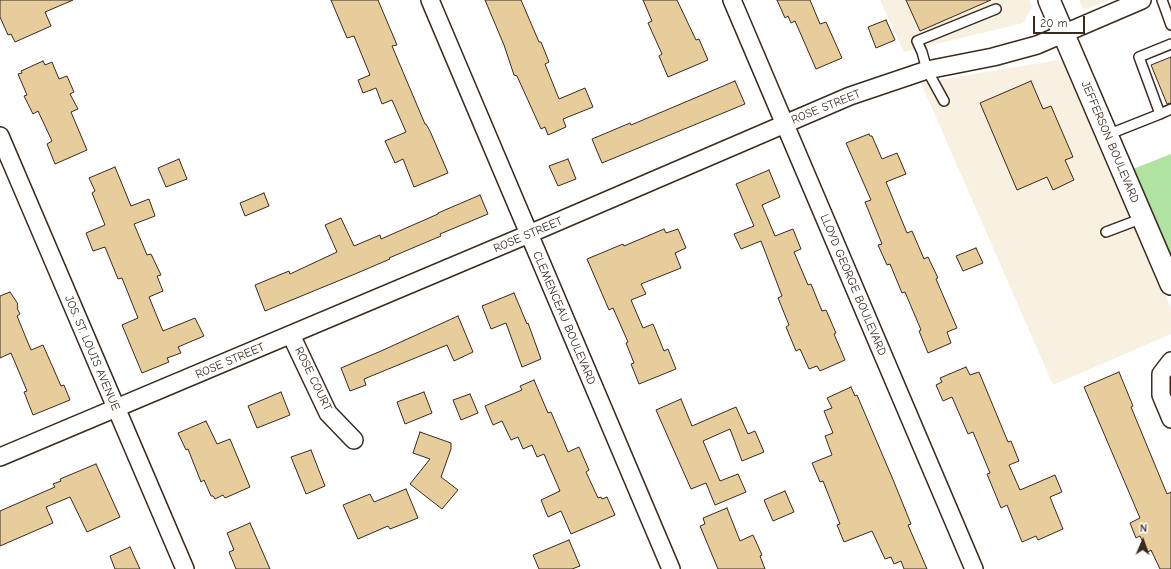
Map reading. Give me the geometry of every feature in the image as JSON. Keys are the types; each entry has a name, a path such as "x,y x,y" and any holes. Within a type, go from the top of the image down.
{"street":[{"name":"CLEMENCEAU BOULEVARD","path":"430,0 671,569"},
{"name":"LLOYD GEORGE BOULEVARD","path":"732,0 974,569"},
{"name":"JEFFERSON BOULEVARD","path":"1049,0 1171,284"},
{"name":"ROSE STREET","path":"0,457 529,234 850,96 927,70 993,57 1037,45 1142,0"},
{"name":"JOS. ST. LOUIS AVENUE","path":"0,136 184,569"},
{"name":"ROSE COURT","path":"291,335 328,413 354,440"},
{"path":"1171,360 1161,374 1160,395 1171,419"}],"lane":[{"path":"1162,0 1171,25"},
{"path":"944,101 927,70 917,41 996,9"},
{"path":"1160,114 1139,57 1171,44"},
{"path":"1107,135 1171,109"},
{"path":"1106,232 1142,218"}],"shaded area":[{"path":"880,0 1029,0 1032,7 1023,23 904,52"},
{"path":"1079,0 1110,0 1084,10"},
{"path":"1064,59 1171,308 1171,334 1053,385 921,83"}],"green space":[{"path":"1171,154 1171,256 1133,169"}],"building":[{"path":"0,0 73,0 45,12 51,26 15,42 11,34 8,35 0,17"},
{"path":"331,0 378,0 397,45 392,46 425,124 430,131 448,173 414,187 403,159 395,163 385,141 406,132 392,100 382,104 376,88 363,93 358,80 370,75 354,36 347,38"},
{"path":"485,0 521,0 549,62 545,64 559,99 585,88 593,107 563,119 566,127 548,135 545,127 541,129 517,76 514,75 504,45"},
{"path":"643,0 677,0 696,40 699,39 708,60 668,77 659,56 662,54 648,23 652,21"},
{"path":"777,0 810,0 820,24 826,22 842,58 816,69 795,21 791,23 788,16 785,18"},
{"path":"906,0 991,0 920,31"},
{"path":"886,20 895,40 876,48 868,27"},
{"path":"1171,57 1171,103 1167,104 1151,65"},
{"path":"43,61 45,65 52,62 59,79 67,76 74,92 70,94 78,109 71,112 87,150 55,164 47,144 52,141 38,111 33,114 24,96 27,95 18,74 22,73 21,71"},
{"path":"735,81 745,104 602,163 592,139 630,123 631,125"},
{"path":"1031,81 1043,109 1051,106 1073,157 1065,160 1074,180 1053,190 1047,177 1017,190 980,103"},
{"path":"869,134 872,136 882,159 897,153 906,174 886,182 907,233 912,231 924,259 928,257 938,278 936,279 957,328 947,332 951,343 928,353 919,331 921,330 905,292 902,293 890,264 887,265 878,245 882,244 865,202 871,200 846,143"},
{"path":"179,159 187,179 166,187 158,168"},
{"path":"568,159 576,179 558,186 549,166"},
{"path":"115,167 131,206 149,199 155,216 134,224 147,255 151,254 161,275 157,276 163,291 149,297 163,331 195,318 204,336 178,347 181,353 167,358 169,362 142,373 122,325 138,318 122,278 118,279 105,247 93,251 86,233 105,225 92,193 95,191 89,178"},
{"path":"769,170 780,197 762,205 775,236 793,229 801,249 794,252 808,285 811,284 822,311 826,310 845,360 820,371 817,366 809,369 800,349 796,351 786,327 789,325 778,298 782,296 761,241 741,249 734,234 754,226 736,184"},
{"path":"264,193 269,206 245,216 240,203"},
{"path":"480,195 488,214 440,234 441,236 389,258 390,259 265,311 255,285 289,271 290,274 337,252 325,225 341,218 354,246 380,235 381,239"},
{"path":"664,229 666,233 678,229 686,248 675,253 681,268 641,284 646,294 631,300 643,328 653,324 664,351 668,349 676,369 639,384 631,364 634,363 626,343 628,342 613,308 609,310 587,259 623,244 624,246"},
{"path":"976,248 983,263 963,271 956,256"},
{"path":"10,292 18,304 17,308 20,314 17,316 31,350 43,345 61,386 64,385 70,400 33,415 24,392 27,391 11,353 0,358 0,296"},
{"path":"514,293 527,324 528,323 541,359 522,367 506,323 491,329 482,306"},
{"path":"458,316 473,352 454,361 447,345 364,379 366,385 350,391 341,368"},
{"path":"966,367 970,375 979,372 1008,442 1011,441 1019,461 1009,465 1020,490 1055,475 1062,492 1050,497 1063,529 1038,540 1036,536 1022,542 1007,505 1001,508 987,474 990,473 973,432 968,434 952,397 943,401 936,385 942,382 940,378"},
{"path":"1119,372 1133,406 1131,407 1167,494 1171,492 1171,569 1160,569 1151,550 1148,552 1140,536 1136,538 1130,523 1140,518 1084,387"},
{"path":"534,380 548,413 551,412 568,452 579,447 589,470 586,472 598,498 601,497 602,499 607,497 615,515 571,534 561,511 548,517 541,500 560,491 544,454 537,457 532,445 523,449 518,437 511,440 502,421 493,425 485,406 522,390 520,386"},
{"path":"851,387 855,396 857,395 894,482 911,524 908,525 927,569 904,569 901,561 894,564 891,557 885,559 872,531 844,542 837,525 840,524 823,481 820,482 812,463 832,455 825,436 833,433 824,411 832,408 827,398"},
{"path":"281,392 290,415 257,428 248,406"},
{"path":"424,392 432,413 405,424 397,402"},
{"path":"470,394 478,413 461,420 453,400"},
{"path":"681,399 692,426 736,407 748,434 755,431 764,452 742,461 730,429 703,441 720,481 738,474 746,492 715,505 706,483 691,489 656,410"},
{"path":"206,421 217,444 230,439 250,487 225,498 223,495 215,499 211,496 204,480 201,482 188,449 186,450 178,433"},
{"path":"420,432 451,443 451,449 441,477 458,490 442,509 410,484 430,459 413,453"},
{"path":"311,450 325,486 306,494 291,457"},
{"path":"96,464 120,517 87,532 70,497 46,507 53,523 0,546 0,511 55,487 53,484 61,481 60,479"},
{"path":"406,489 418,518 390,529 388,526 358,539 343,505 370,494 374,502"},
{"path":"785,491 794,512 773,521 764,500"},
{"path":"727,508 740,541 753,535 762,555 760,556 765,569 718,569 700,526 705,524 703,518"},
{"path":"250,523 270,569 236,569 229,552 234,550 227,533"},
{"path":"569,540 580,566 572,569 539,569 533,555"},
{"path":"130,547 140,569 115,569 110,556"}]}
